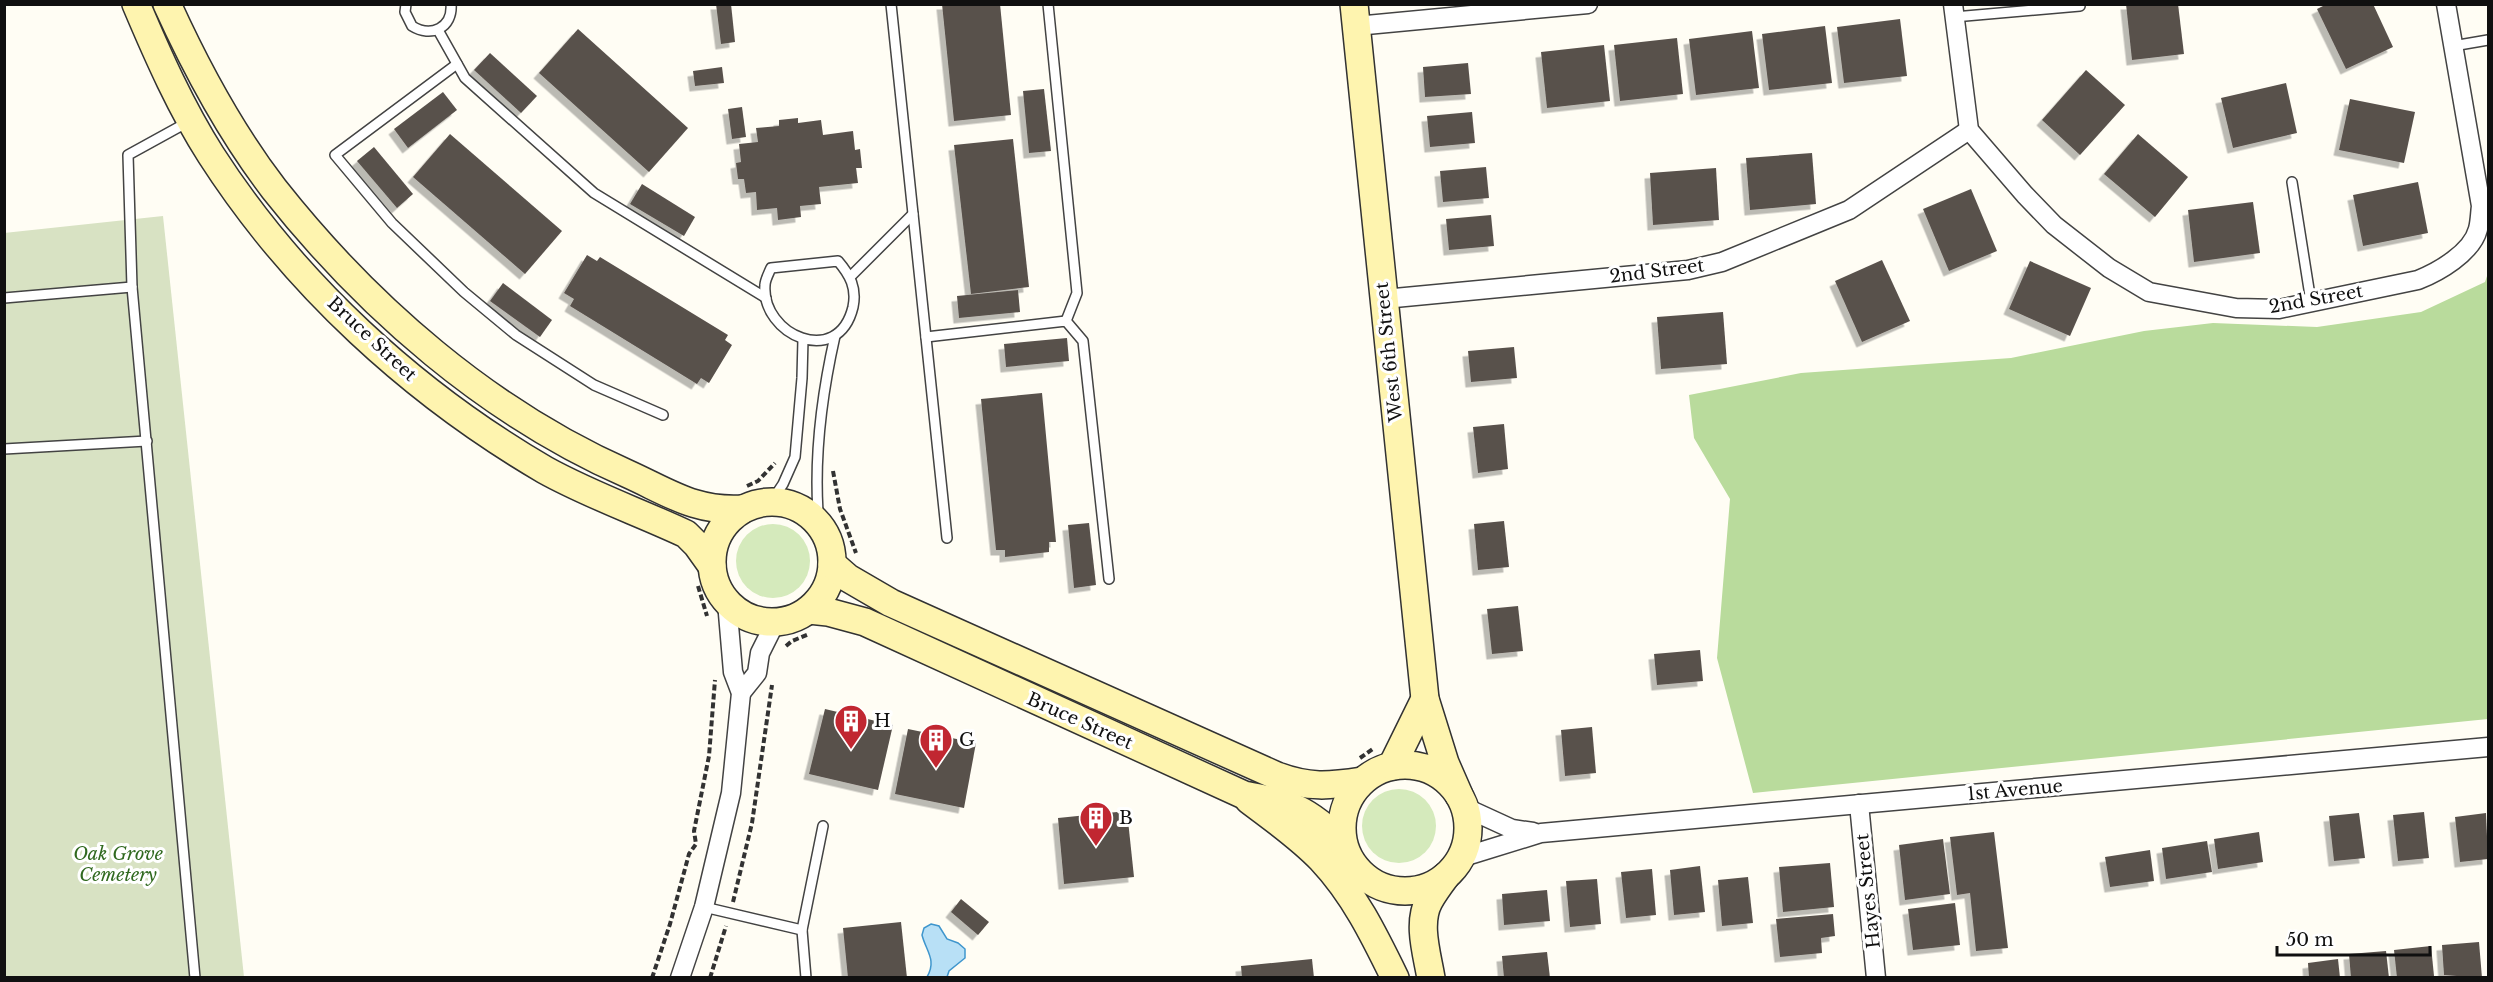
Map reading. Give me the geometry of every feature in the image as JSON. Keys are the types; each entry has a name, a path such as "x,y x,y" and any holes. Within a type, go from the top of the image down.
{"street":[{"name":"Bruce Street","path":"136,4 190,121 212,156 296,265 369,340 424,388 481,429 546,470 593,494 686,534 697,545 704,574"},
{"name":"Bruce Street","path":"165,4 218,104 273,188 368,295 445,361 521,417 591,458 678,499 721,510 744,498"},
{"path":"165,4 172,36 194,88 190,121 206,119 216,125 261,188 273,188"},
{"path":"1355,15 1588,4"},
{"name":"2nd Street","path":"1384,299 1688,270 1722,262 1849,210 1969,130 2054,225 2109,268 2149,292 2236,308 2279,309 2418,280 2439,272 2463,251 2478,232 2481,206 2446,4"},
{"path":"1953,11 1969,130"},
{"name":"West 6th Street","path":"1355,15 1425,699 1445,763 1462,801"},
{"path":"744,498 756,504 784,503 798,508 810,515 819,525 829,543 832,564 826,590 813,622 798,617 775,623 748,618 727,602 704,574 719,534 744,498"},
{"name":"Bruce Street","path":"832,564 848,578 891,603 1277,776 1298,784 1315,786 1356,771"},
{"path":"680,978 704,907 731,793 741,693 733,672 727,602"},
{"name":"Bruce Street","path":"813,622 828,612 865,622 1244,795 1277,801 1306,812 1343,844"},
{"path":"741,693 757,673 760,653 775,623"},
{"path":"1425,699 1376,771 1356,771 1351,794 1344,810 1341,827 1343,844 1358,870 1370,881 1384,888 1401,891 1417,890 1432,885 1453,867"},
{"name":"1st Avenue","path":"1453,867 1494,846 1541,833 2488,747"},
{"path":"1385,756 1430,770 1446,780 1462,801 1468,824 1466,842 1453,867 1428,902 1424,918 1431,978"},
{"path":"1244,795 1320,858 1340,881 1369,927 1395,978"},
{"name":"1st Avenue","path":"1462,801 1512,829 1541,833"},
{"name":"Hayes Street","path":"1859,804 1876,978"},
{"path":"1358,870 1381,921 1395,978"}],"lane":[{"path":"406,4 408,20 412,26 427,32 438,30 447,22 451,15 451,4"},
{"path":"891,4 947,538"},
{"path":"1048,4 1077,293 1066,321"},
{"path":"1953,11 2080,6"},
{"path":"438,30 465,78 594,193 766,298"},
{"path":"2453,46 2488,40"},
{"path":"457,64 335,155 392,223 464,292 516,335 594,385 663,416"},
{"path":"190,121 128,155 132,287 195,978"},
{"path":"2292,182 2311,302"},
{"path":"851,276 913,214"},
{"path":"838,261 851,276 854,299 849,321 835,336 819,342 803,339 790,333 777,320 766,298 764,284 771,268 838,261"},
{"path":"4,298 132,287"},
{"path":"926,337 1066,321"},
{"path":"1066,321 1083,341 1109,579"},
{"path":"819,525 817,460 825,378 835,336"},
{"path":"771,502 783,484 795,457 803,339"},
{"path":"4,449 147,441"},
{"path":"806,978 802,930 823,826"},
{"path":"704,907 802,930"}],"path":[{"path":"744,498 775,462 783,466"},
{"path":"833,470 840,510 859,559"},
{"path":"704,574 708,623"},
{"path":"781,650 813,622"},
{"path":"652,978 670,924 689,854 696,844 694,831 709,756 715,675"},
{"path":"739,881 761,769 772,680"},
{"path":"1356,771 1359,759 1385,756"},
{"path":"710,978 720,950"}],"green space":[{"name":"Oak Grove Cemetery","path":"163,216 244,977 5,977 4,233"},
{"path":"2488,273 2488,719 1753,793 1717,658 1730,499 1694,438 1689,395 1801,373 2011,358 2144,331 2213,323 2317,327 2421,312 2485,282"},
{"path":"773,524 787,527 799,535 807,547 810,561 807,575 799,587 787,595 773,598 759,595 747,587 739,575 736,561 739,547 747,535 759,527"},
{"path":"1392,789 1406,789 1420,795 1430,805 1436,819 1434,840 1420,857 1406,863 1392,863 1378,857 1368,847 1362,833 1362,819 1368,805 1378,795"}],"water":[{"path":"931,924 939,926 947,939 958,943 965,949 965,958 949,971 947,977 927,977 931,960 922,935 924,928"}],"building":[{"path":"716,4 731,4 735,42 721,44"},
{"path":"942,4 1000,4 1011,115 954,121"},
{"path":"2126,4 2178,4 2184,54 2132,60"},
{"path":"2327,4 2373,4 2393,47 2346,69 2317,9"},
{"path":"1900,19 1907,76 1844,83 1837,27"},
{"path":"1825,26 1832,83 1769,90 1762,34"},
{"path":"578,29 688,128 649,172 539,73"},
{"path":"1752,31 1759,88 1696,95 1689,39"},
{"path":"1677,38 1683,94 1620,101 1614,45"},
{"path":"1604,45 1610,101 1547,108 1541,52"},
{"path":"490,53 537,96 521,113 474,70"},
{"path":"1468,63 1471,94 1425,97 1423,67"},
{"path":"722,67 724,83 695,86 693,71"},
{"path":"2086,70 2125,105 2080,155 2042,120"},
{"path":"2286,83 2297,133 2233,148 2221,98"},
{"path":"1044,89 1051,151 1029,153 1023,91"},
{"path":"443,92 457,110 408,148 394,129"},
{"path":"2350,99 2415,112 2404,163 2339,150"},
{"path":"742,107 746,137 732,139 728,109"},
{"path":"1472,112 1475,143 1430,147 1427,116"},
{"path":"798,118 798,123 821,120 823,135 853,131 855,150 860,149 862,168 856,168 858,183 819,187 821,204 800,206 801,217 778,220 777,208 757,210 756,192 746,193 744,179 738,179 736,163 741,162 739,144 758,142 756,128 779,126 779,120"},
{"path":"450,134 562,231 525,274 413,177"},
{"path":"2138,134 2188,177 2155,217 2104,174"},
{"path":"1013,139 1029,287 971,294 954,145"},
{"path":"374,147 413,194 397,208 357,161"},
{"path":"1812,153 1816,204 1750,210 1746,158"},
{"path":"1486,167 1489,198 1443,202 1440,171"},
{"path":"1716,168 1719,220 1653,225 1650,173"},
{"path":"2418,182 2428,233 2363,246 2353,195"},
{"path":"642,184 695,217 684,236 630,204"},
{"path":"1971,189 1997,251 1949,271 1923,209"},
{"path":"2253,202 2260,253 2194,262 2188,210"},
{"path":"1491,215 1494,246 1449,250 1446,219"},
{"path":"587,255 597,261 600,257 728,335 725,340 732,345 709,383 701,378 697,384 570,306 574,299 564,293"},
{"path":"1882,260 1910,321 1862,342 1835,281"},
{"path":"2030,261 2091,288 2070,336 2009,309"},
{"path":"503,283 552,320 540,337 490,301"},
{"path":"1018,290 1020,312 959,318 957,296"},
{"path":"1723,312 1727,364 1661,369 1657,317"},
{"path":"1067,338 1069,361 1006,367 1004,344"},
{"path":"1514,347 1517,378 1471,382 1468,351"},
{"path":"1042,393 1056,542 1049,542 1049,552 1005,557 1005,550 996,550 981,399"},
{"path":"1504,424 1508,469 1478,473 1473,427"},
{"path":"1504,521 1509,567 1478,570 1474,524"},
{"path":"1089,523 1096,585 1074,588 1068,525"},
{"path":"1518,606 1523,651 1492,654 1487,609"},
{"path":"1700,650 1703,681 1657,685 1654,654"},
{"name":"H","path":"825,709 893,725 878,790 809,774"},
{"path":"1592,727 1596,773 1565,776 1561,730"},
{"name":"G","path":"908,729 976,743 964,808 895,794"},
{"name":"B","path":"1127,811 1134,877 1064,884 1058,818"},
{"path":"2424,812 2429,858 2398,861 2393,815"},
{"path":"2359,813 2365,858 2334,861 2329,816"},
{"path":"2486,813 2488,859 2460,862 2455,817"},
{"path":"1994,832 2008,948 1976,951 1970,893 1957,895 1950,837"},
{"path":"2259,832 2263,862 2218,869 2214,839"},
{"path":"1943,839 1950,894 1905,900 1899,845"},
{"path":"2207,841 2212,872 2166,879 2162,848"},
{"path":"2150,850 2154,881 2110,887 2105,857"},
{"path":"1830,863 1834,907 1783,912 1779,867"},
{"path":"1700,866 1705,912 1674,915 1670,870"},
{"path":"1652,869 1656,915 1626,918 1621,872"},
{"path":"1748,877 1753,923 1722,926 1718,880"},
{"path":"1597,879 1601,924 1570,927 1566,881"},
{"path":"1547,890 1550,921 1504,925 1502,894"},
{"path":"961,899 989,922 978,935 951,912"},
{"path":"1955,903 1960,945 1913,950 1908,909"},
{"path":"1833,914 1835,936 1821,938 1822,953 1780,957 1776,919"},
{"path":"901,922 907,978 848,978 843,928"},
{"path":"2479,942 2482,978 2444,975 2442,945"},
{"path":"2431,946 2434,976 2397,978 2394,950"},
{"path":"2386,951 2389,978 2351,978 2349,954"},
{"path":"1547,952 1550,978 1504,978 1502,956"},
{"path":"1312,959 1314,978 1242,978 1241,966"},
{"path":"2338,959 2340,978 2309,978 2308,963"}],"place":[{"name":"H","path":"851,750"},
{"name":"G","path":"936,769"},
{"name":"B","path":"1096,847"}]}
